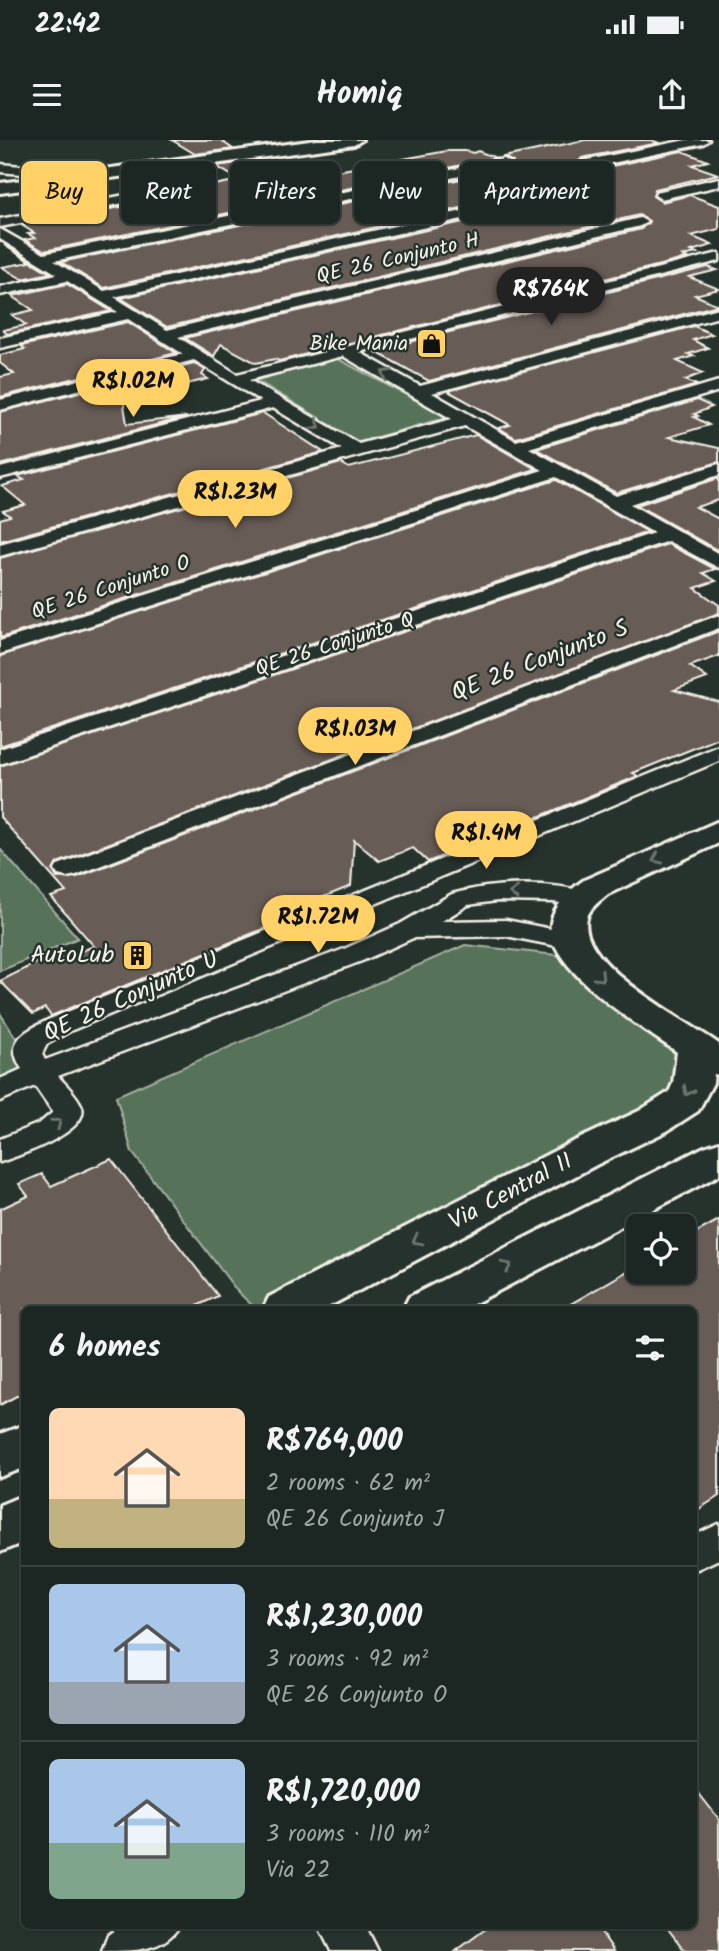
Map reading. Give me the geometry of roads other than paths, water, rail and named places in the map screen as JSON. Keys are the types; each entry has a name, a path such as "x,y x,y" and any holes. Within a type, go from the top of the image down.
{"main road":[{"path":"0,188 200,153 250,140"},
{"path":"0,170 354,140"},
{"path":"572,941 569,918 582,898 596,887 719,831"},
{"name":"Via Central II","path":"291,1306 583,1154 653,1121 684,1101 708,1054 605,983 584,961 572,941"},
{"path":"431,1306 719,1157"},
{"path":"0,1457 21,1446"},
{"path":"0,1530 21,1519"}],"street":[{"path":"598,161 702,140"},
{"path":"42,259 460,172"},
{"path":"661,195 719,182"},
{"path":"0,223 121,200"},
{"path":"101,296 460,216"},
{"name":"QE 26 Conjunto H","path":"165,335 640,222"},
{"path":"0,233 7,243 42,259 235,379 358,451"},
{"path":"235,379 719,257"},
{"path":"0,291 69,276"},
{"path":"418,392 719,312"},
{"path":"0,344 131,314"},
{"path":"345,351 719,562"},
{"path":"0,405 197,355"},
{"path":"513,447 719,386"},
{"path":"0,473 276,402"},
{"path":"0,550 467,420"},
{"path":"614,503 719,469"},
{"name":"QE 26 Conjunto O","path":"0,648 556,471"},
{"name":"QE 26 Conjunto Q","path":"0,757 669,534"},
{"name":"QE 26 Conjunto S","path":"67,870 719,621"},
{"name":"QE 26 Conjunto U","path":"36,1068 28,1054 29,1045 37,1037 60,1024 719,753"},
{"path":"0,1091 36,1068 353,955 409,930 461,899 497,893 553,894 582,898"},
{"path":"313,920 353,955"},
{"path":"409,930 506,928 572,941"},
{"path":"0,1151 50,1130 68,1115 67,1106 36,1068"},
{"path":"697,1553 719,1540"},
{"path":"124,1951 153,1929"},
{"path":"342,1929 356,1951"}],"place":[{"name":"Bike Mania","path":"431,344"},
{"name":"AutoLub","path":"137,955"}]}
